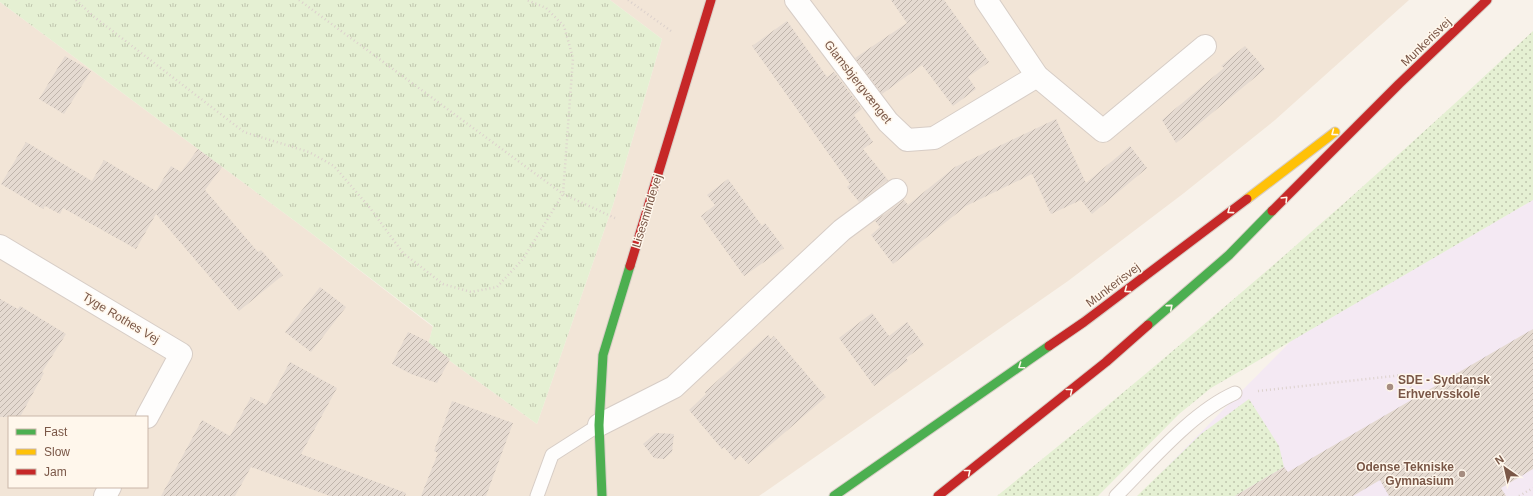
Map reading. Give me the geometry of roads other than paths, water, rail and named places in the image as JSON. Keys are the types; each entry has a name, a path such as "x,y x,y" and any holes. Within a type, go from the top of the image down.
{"main road":[{"name":"Lisesmindevej","path":"602,496 598,425 603,355 711,0"},
{"name":"Munkerisvej","path":"938,496 1106,362 1229,255 1399,84 1487,0"},
{"name":"Munkerisvej","path":"834,496 1084,322 1399,84"}],"street":[{"name":"Glamsbjergvænget","path":"796,0 888,122 907,140 934,138 1037,76"},
{"path":"986,0 1037,76 1103,131 1205,46"},
{"path":"598,425 674,387 842,230 896,190"},
{"name":"Tyge Rothes Vej","path":"0,246 181,354 148,416"}],"lane":[{"path":"1116,496 1186,427 1219,400 1235,393"},
{"path":"537,496 552,455 598,425"}],"place":[{"name":"SDE - Syddansk Erhvervsskole","path":"1390,387"},
{"name":"Odense Tekniske Gymnasium","path":"1462,474"}]}
